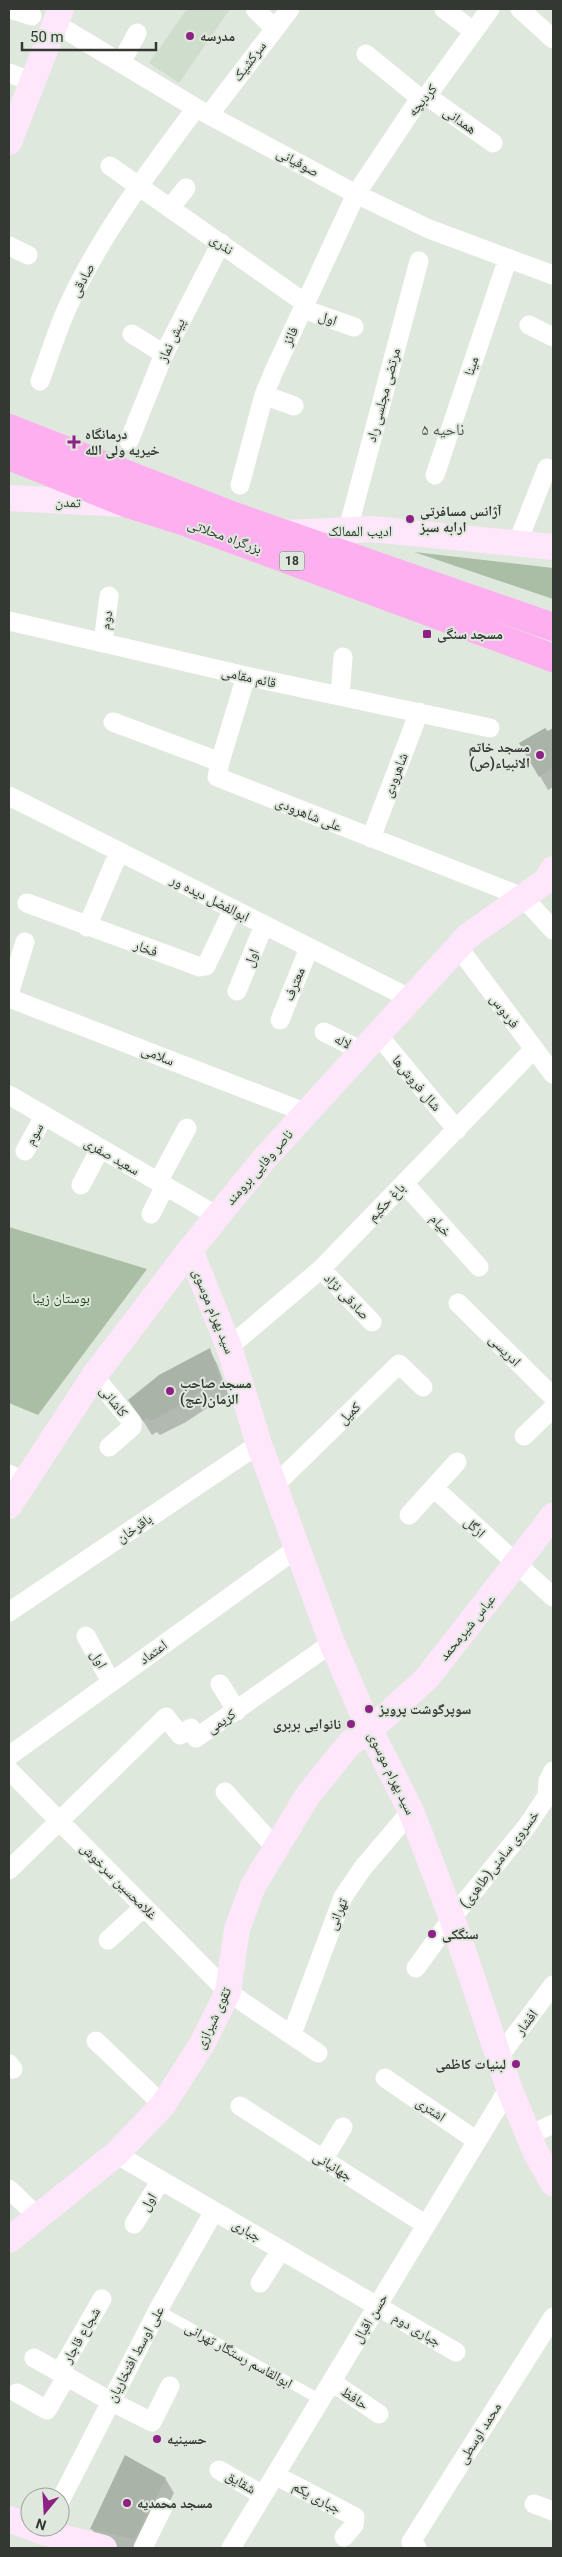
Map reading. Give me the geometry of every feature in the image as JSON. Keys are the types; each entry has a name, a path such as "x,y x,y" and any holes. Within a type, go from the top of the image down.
{"highway":[{"path":"9,413 22,419 22,459"},
{"name":"بزرگراه محلاتی","path":"9,428 22,459 38,485 128,504 188,522 553,658"},
{"name":"بزرگراه محلاتی","path":"22,459 234,516 553,627"}],"street":[{"name":"صوفیانی","path":"10,9 50,16 121,63 202,111 356,194 429,229 553,275"},
{"path":"255,9 274,28"},
{"name":"سرکشیک","path":"202,111 290,9"},
{"path":"444,9 472,31"},
{"name":"کردبچه","path":"356,194 424,97 490,9"},
{"path":"520,9 553,39"},
{"path":"9,142 33,82 50,16"},
{"path":"121,63 137,33"},
{"name":"همدانی","path":"366,54 424,97 493,143"},
{"path":"9,72 33,82"},
{"name":"صادقی","path":"40,381 68,307 106,234 138,186 202,111"},
{"path":"110,166 138,186"},
{"name":"نذری","path":"138,186 221,243 304,306"},
{"path":"170,208 186,188"},
{"name":"فائز","path":"240,485 264,395 356,194"},
{"name":"پیش نماز","path":"129,441 164,354 221,243"},
{"path":"9,246 28,255"},
{"name":"مینا","path":"435,475 508,258"},
{"name":"مرتضی مجلسی راد","path":"348,529 419,260"},
{"name":"اول","path":"304,306 354,327"},
{"path":"529,325 553,338"},
{"path":"132,334 164,354"},
{"path":"264,395 294,406"},
{"path":"517,544 550,460"},
{"name":"تمدن","path":"9,498 128,504"},
{"name":"ادیب الممالک","path":"286,533 348,529 418,532 553,547"},
{"name":"دوم","path":"103,643 110,596"},
{"name":"قائم مقامی","path":"9,622 246,676 490,728"},
{"path":"340,696 343,657"},
{"path":"113,722 220,762 246,676"},
{"name":"شاهرودی","path":"371,838 419,712"},
{"name":"علی شاهرودی","path":"220,762 216,777 523,897"},
{"name":"ابوالفضل دیده ور","path":"9,796 411,999"},
{"path":"87,927 119,852"},
{"name":"ناصر وفایی برومند","path":"9,1506 16,1478 190,1250 264,1159 468,936 547,880 553,869"},
{"path":"523,897 553,930"},
{"name":"فخار","path":"27,903 87,927 200,967 206,966 233,909"},
{"name":"اول","path":"237,991 264,925"},
{"path":"9,996 25,942"},
{"name":"فردوس","path":"458,947 553,1074"},
{"name":"معترف","path":"280,1020 309,948"},
{"name":"سلامی","path":"9,996 307,1113"},
{"name":"لاله","path":"324,1032 370,1043"},
{"name":"شال فروش‌ها","path":"370,1043 457,1130"},
{"name":"باغ حکیم","path":"230,1347 321,1269 534,1049"},
{"name":"سعید صفری","path":"9,1094 100,1150 217,1216"},
{"name":"سوم","path":"25,1151 44,1116"},
{"path":"151,1214 161,1184 187,1128"},
{"path":"81,1185 100,1150"},
{"name":"خیام","path":"404,1183 479,1267"},
{"name":"سید بهرام موسوی","path":"190,1250 230,1347 259,1444 332,1643 370,1730 412,1810 452,1918 509,2088 536,2153 553,2182"},
{"name":"صادقی نژاد","path":"321,1269 372,1322"},
{"name":"ادریسی","path":"458,1302 553,1397"},
{"name":"کمیل","path":"275,1485 399,1364 423,1387"},
{"name":"کاشانی","path":"94,1376 132,1422 132,1426 109,1447"},
{"path":"524,1436 553,1408"},
{"name":"باقرخان","path":"9,1612 259,1444"},
{"path":"409,1515 457,1462"},
{"name":"ازگل","path":"434,1488 553,1598"},
{"name":"عباس شیرمحمد","path":"370,1730 426,1678 517,1565 553,1516"},
{"name":"اعتماد","path":"9,1756 296,1549"},
{"name":"اول","path":"86,1636 112,1682"},
{"name":"کریمی","path":"58,1820 166,1717 180,1735 191,1728 202,1745 237,1710 332,1643"},
{"path":"220,1684 237,1710"},
{"name":"تقوی شیرازی","path":"9,2240 116,2154 163,2105 202,2044 228,1992 237,1929 253,1886 308,1795 330,1765 350,1743 370,1730"},
{"name":"غلامحسین سرخوش","path":"9,1770 228,1992"},
{"name":"خسروی سامنی(طاهری)","path":"416,1968 452,1918 527,1826 547,1796 548,1781 553,1771"},
{"path":"225,1792 276,1848"},
{"name":"تهرانی","path":"292,2034 343,1897 362,1869 412,1810"},
{"path":"9,1870 58,1820"},
{"path":"108,1940 144,1907"},
{"name":"افشار","path":"498,2058 553,1984"},
{"path":"228,1992 292,2034 318,2054"},
{"path":"96,2041 163,2105"},
{"name":"اشتری","path":"385,2078 477,2141"},
{"name":"حسن اقبال","path":"231,2548 509,2088"},
{"name":"جهانبانی","path":"240,2106 426,2225"},
{"path":"530,2135 553,2124"},
{"path":"323,2160 343,2127"},
{"name":"جباری","path":"116,2154 377,2306"},
{"name":"اول","path":"134,2224 161,2180"},
{"path":"11,2193 37,2216"},
{"name":"علی اوسط افتخاریان","path":"67,2487 158,2310 214,2211"},
{"path":"260,2283 281,2250"},
{"name":"شجاع قاجار","path":"63,2374 102,2299"},
{"name":"جباری دوم","path":"377,2306 456,2352"},
{"name":"محمد اوسطی","path":"417,2548 410,2542 553,2317"},
{"name":"شجاع قاجار","path":"34,2358 110,2401 152,2422 170,2386"},
{"path":"17,2393 48,2410 63,2374"},
{"name":"حافظ","path":"332,2382 379,2414"},
{"name":"شقایق","path":"219,2470 263,2495"},
{"name":"جباری یکم","path":"275,2475 355,2517 356,2520 344,2537"},
{"path":"534,2504 553,2511"},
{"path":"143,2548 163,2507"},
{"path":"67,2537 95,2547"}],"lane":[{"name":"ابوالقاسم رستگار تهرانی","path":"158,2310 321,2400"}],"shaded area":[{"name":"مدرسه","path":"187,9 230,9 179,83 149,63"}],"green space":[{"path":"414,552 553,568 553,599"},
{"name":"بوستان زیبا","path":"9,1227 147,1269 38,1415 9,1403"}],"building":[{"name":"مسجد خاتم الانبیاء(ص)","path":"545,728 548,731 553,728 553,767 539,777 519,743"},
{"name":"مسجد صاحب الزمان(عج)","path":"210,1348 220,1379 177,1407 151,1421 147,1418 143,1421 128,1400 159,1375"},
{"name":"مسجد محمدیه","path":"125,2455 166,2478 134,2539 90,2529"}],"place":[{"name":"مدرسه","path":"190,36"},
{"name":"درمانگاه خیریه ولی الله","path":"74,442"},
{"name":"آژانس مسافرتی ارابه سبز","path":"410,519"},
{"name":"مسجد سنگی","path":"427,634"},
{"name":"مسجد خاتم الانبیاء(ص)","path":"540,755"},
{"name":"مسجد صاحب الزمان(عج)","path":"170,1391"},
{"name":"سوپرگوشت پرویز","path":"369,1709"},
{"name":"نانوایی بربری","path":"351,1724"},
{"name":"سنگکی","path":"432,1934"},
{"name":"لبنیات کاظمی","path":"516,2064"},
{"name":"حسینیه","path":"157,2439"},
{"name":"مسجد محمدیه","path":"127,2503"}],"district":[{"name":"ناحیه ۵","path":"443,429"}]}
